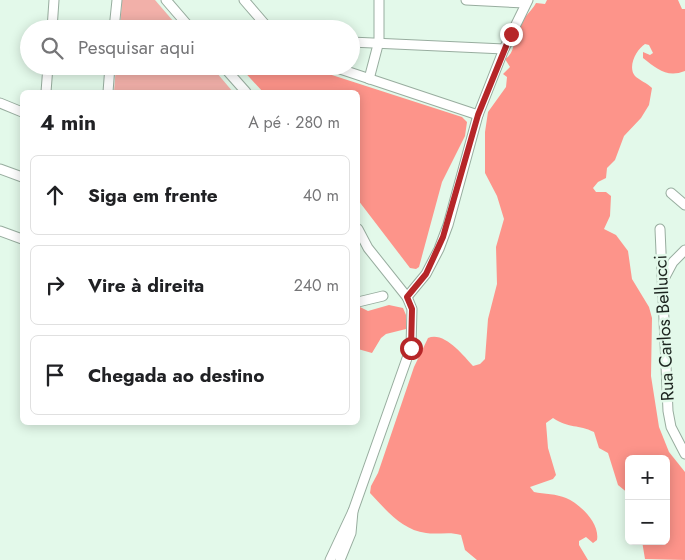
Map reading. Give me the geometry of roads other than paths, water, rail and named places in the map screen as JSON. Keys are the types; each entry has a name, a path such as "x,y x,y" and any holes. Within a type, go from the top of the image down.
{"street":[{"path":"53,20 54,0"},
{"path":"115,20 116,0"},
{"path":"166,0 183,20"},
{"path":"244,0 261,20"},
{"path":"369,79 379,41 379,0"},
{"path":"407,297 426,274 448,226 478,115 504,49 526,2 466,0"},
{"path":"360,42 379,41 504,49"},
{"path":"46,90 47,75"},
{"path":"108,90 109,75"},
{"path":"231,75 244,90"},
{"path":"357,75 478,115"},
{"path":"0,103 20,111"},
{"path":"0,169 20,176"},
{"path":"671,193 685,205"},
{"name":"Rua Carlos Bellucci","path":"660,229 668,411 671,427 685,454"},
{"path":"0,231 20,238"},
{"path":"330,560 353,512 411,348 412,309 407,297 368,248 360,232"},
{"path":"360,242 368,248"},
{"path":"663,281 667,270 685,250"},
{"path":"360,302 383,296"},
{"path":"340,560 351,533 353,512"}]}
